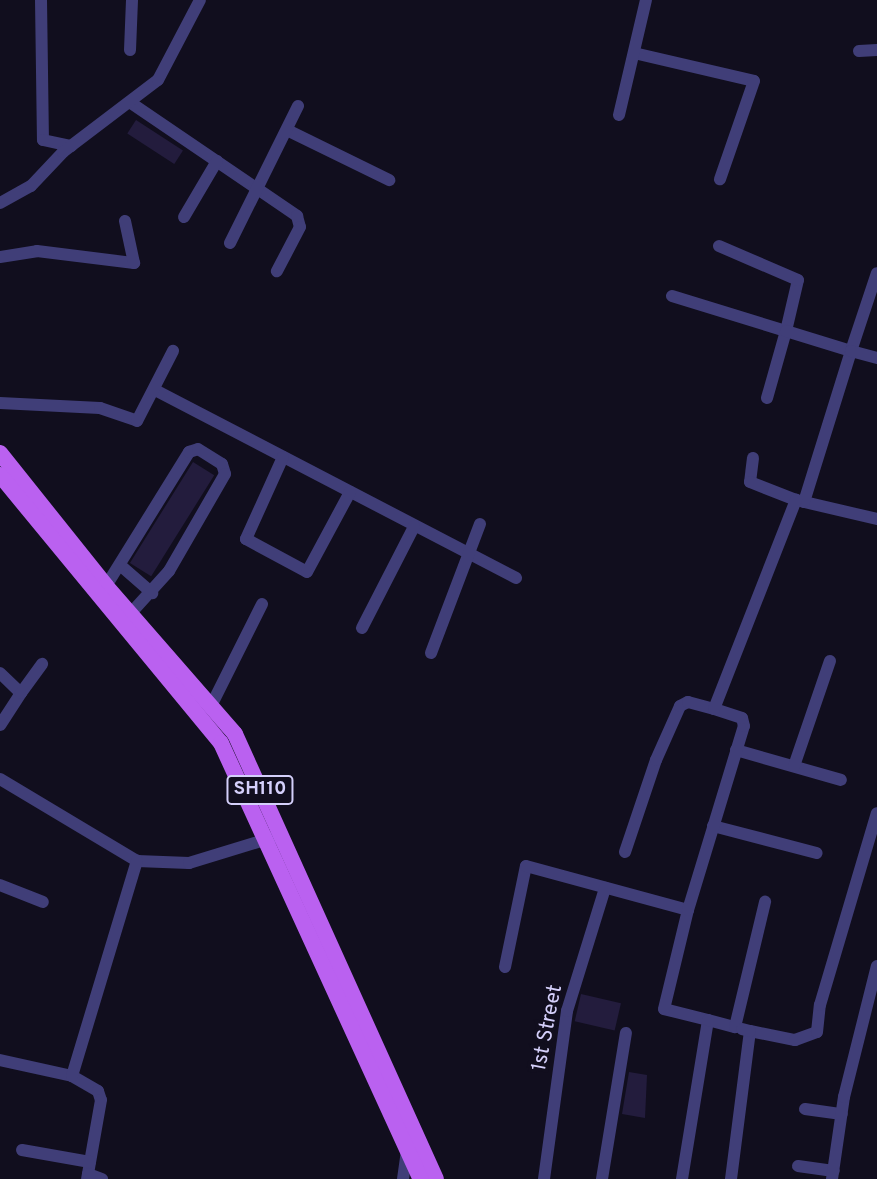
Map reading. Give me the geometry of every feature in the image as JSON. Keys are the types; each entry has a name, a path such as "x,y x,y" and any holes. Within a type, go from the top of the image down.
{"main road":[{"name":"SH110","path":"0,453 106,586 132,612 235,734 273,837 421,1179"},
{"name":"SH110","path":"0,475 97,597 209,725 234,765 273,837 436,1179"}],"street":[{"path":"41,0 43,140 71,146"},
{"path":"130,50 132,0"},
{"path":"0,203 31,186 71,146 159,80 200,0"},
{"path":"620,115 646,0"},
{"path":"859,51 877,50"},
{"path":"634,53 754,81 720,179"},
{"path":"131,103 291,211 300,227 277,271"},
{"path":"229,243 259,190 298,106"},
{"path":"287,130 389,180"},
{"path":"184,217 217,161"},
{"path":"0,257 37,251 134,263 125,221"},
{"path":"719,246 798,280 766,398"},
{"path":"714,709 800,501 877,273"},
{"path":"672,296 877,358"},
{"path":"0,403 100,408 137,421 173,351"},
{"path":"155,390 516,578"},
{"path":"106,586 189,452 198,449 222,464 225,474 203,516 152,593 132,612"},
{"path":"283,457 246,539 306,572 350,492"},
{"path":"753,458 750,482 800,501 877,519"},
{"path":"431,653 480,524"},
{"path":"362,628 414,527"},
{"path":"120,565 152,593"},
{"path":"211,706 262,604"},
{"path":"794,766 830,661"},
{"path":"0,725 42,664"},
{"path":"0,673 21,692"},
{"path":"625,852 680,706 688,702 745,722 688,910 664,1009 795,1040 817,1032 877,813"},
{"path":"736,750 841,780"},
{"path":"0,779 137,861 189,863 273,837"},
{"path":"713,826 817,853"},
{"path":"72,1076 137,861"},
{"path":"505,967 526,866 688,910"},
{"path":"0,885 43,902"},
{"name":"1st Street","path":"544,1179 567,1011 605,888"},
{"path":"735,1027 765,902"},
{"path":"798,1166 833,1175 842,1114 877,965"},
{"path":"682,1179 708,1020"},
{"path":"731,1179 750,1031"},
{"path":"602,1179 626,1034"},
{"path":"0,1060 72,1076 98,1091 101,1100 88,1172"},
{"path":"805,1109 842,1114"},
{"path":"403,1179 407,1149"},
{"path":"22,1150 102,1179"}],"building":[{"path":"136,120 183,150 174,164 127,133"},
{"path":"193,462 214,475 151,576 130,563"},
{"path":"581,994 621,1003 615,1031 575,1021"},
{"path":"629,1072 647,1075 645,1118 622,1114"}]}
